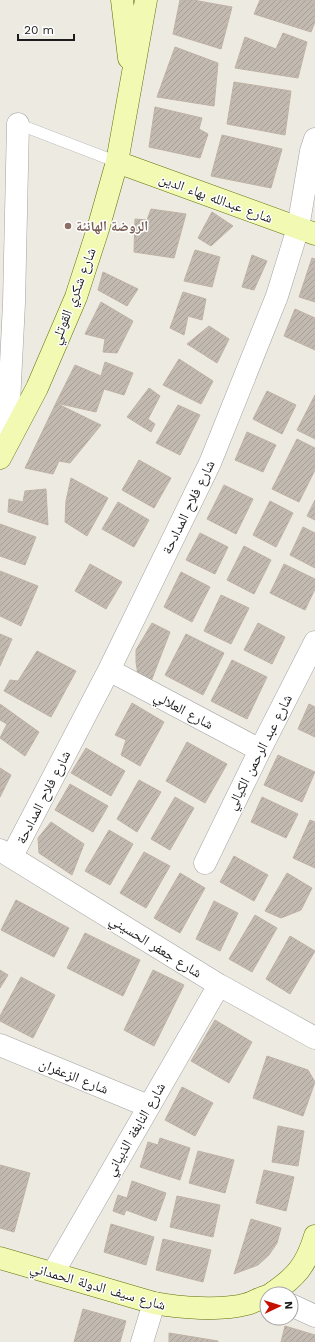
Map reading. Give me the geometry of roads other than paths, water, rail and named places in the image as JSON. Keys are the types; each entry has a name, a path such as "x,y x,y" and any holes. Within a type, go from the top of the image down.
{"street":[{"name":"شارع شكري القوتلي","path":"122,0 132,79"},
{"name":"شارع شكري القوتلي","path":"4,450 36,388 76,297 98,229 117,162 146,0"},
{"path":"4,450 14,303 18,124"},
{"name":"شارع فلاح المدادحة","path":"6,853 109,670 210,463 277,296 306,231 311,151 315,139"},
{"name":"شارع عبدالله بهاء الدين","path":"117,162 306,231"},
{"name":"شارع عبد الرحمن الكيالي","path":"205,863 315,642"},
{"name":"شارع العلالي","path":"109,670 260,750"},
{"name":"شارع جعفر الحسيني","path":"6,853 219,985 315,1038"},
{"name":"شارع النابغة الذبياني","path":"53,1273 219,985"},
{"name":"شارع الزعفران","path":"0,1045 148,1106"},
{"path":"283,1286 289,1282 303,1265 311,1250 315,1236"},
{"name":"شارع سيف الدولة الحمداني","path":"0,1258 154,1303 176,1307 220,1307 247,1304 259,1299"},
{"path":"142,1342 154,1303"},
{"path":"299,1309 315,1316"}],"lane":[{"path":"18,124 117,162"}],"place":[{"name":"الروضة الهانئة","path":"68,226"}]}
